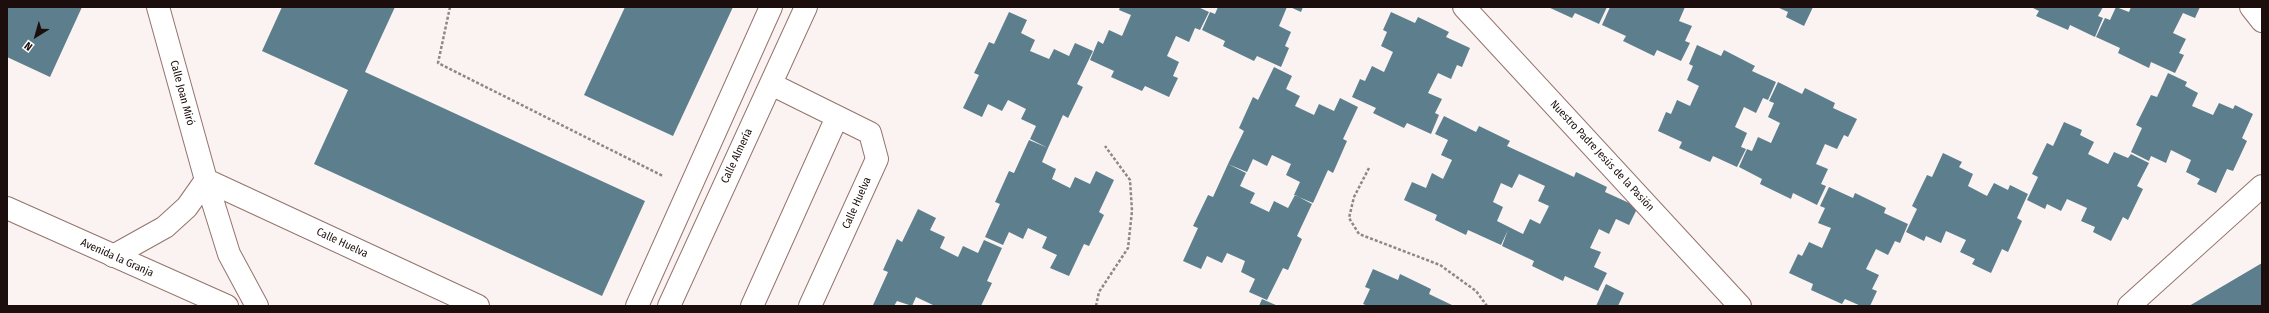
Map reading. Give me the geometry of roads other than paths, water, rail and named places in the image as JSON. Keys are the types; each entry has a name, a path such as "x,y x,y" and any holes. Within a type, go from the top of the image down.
{"street":[{"name":"Calle Joan Miró","path":"158,7 206,180 229,254 257,306"},
{"path":"637,306 771,7"},
{"name":"Calle Almería","path":"669,306 806,7"},
{"name":"Nuestro Padre Jesús de la Pasión","path":"1464,7 1740,306"},
{"path":"2251,7 2262,21"},
{"name":"Calle Huelva","path":"771,84 870,133 877,159 810,306"},
{"path":"752,306 837,117"},
{"path":"113,256 165,226 186,207 206,180"},
{"name":"Calle Huelva","path":"206,180 478,306"},
{"path":"2129,306 2262,186"},
{"name":"Avenida la Granja","path":"7,208 227,306"}]}
